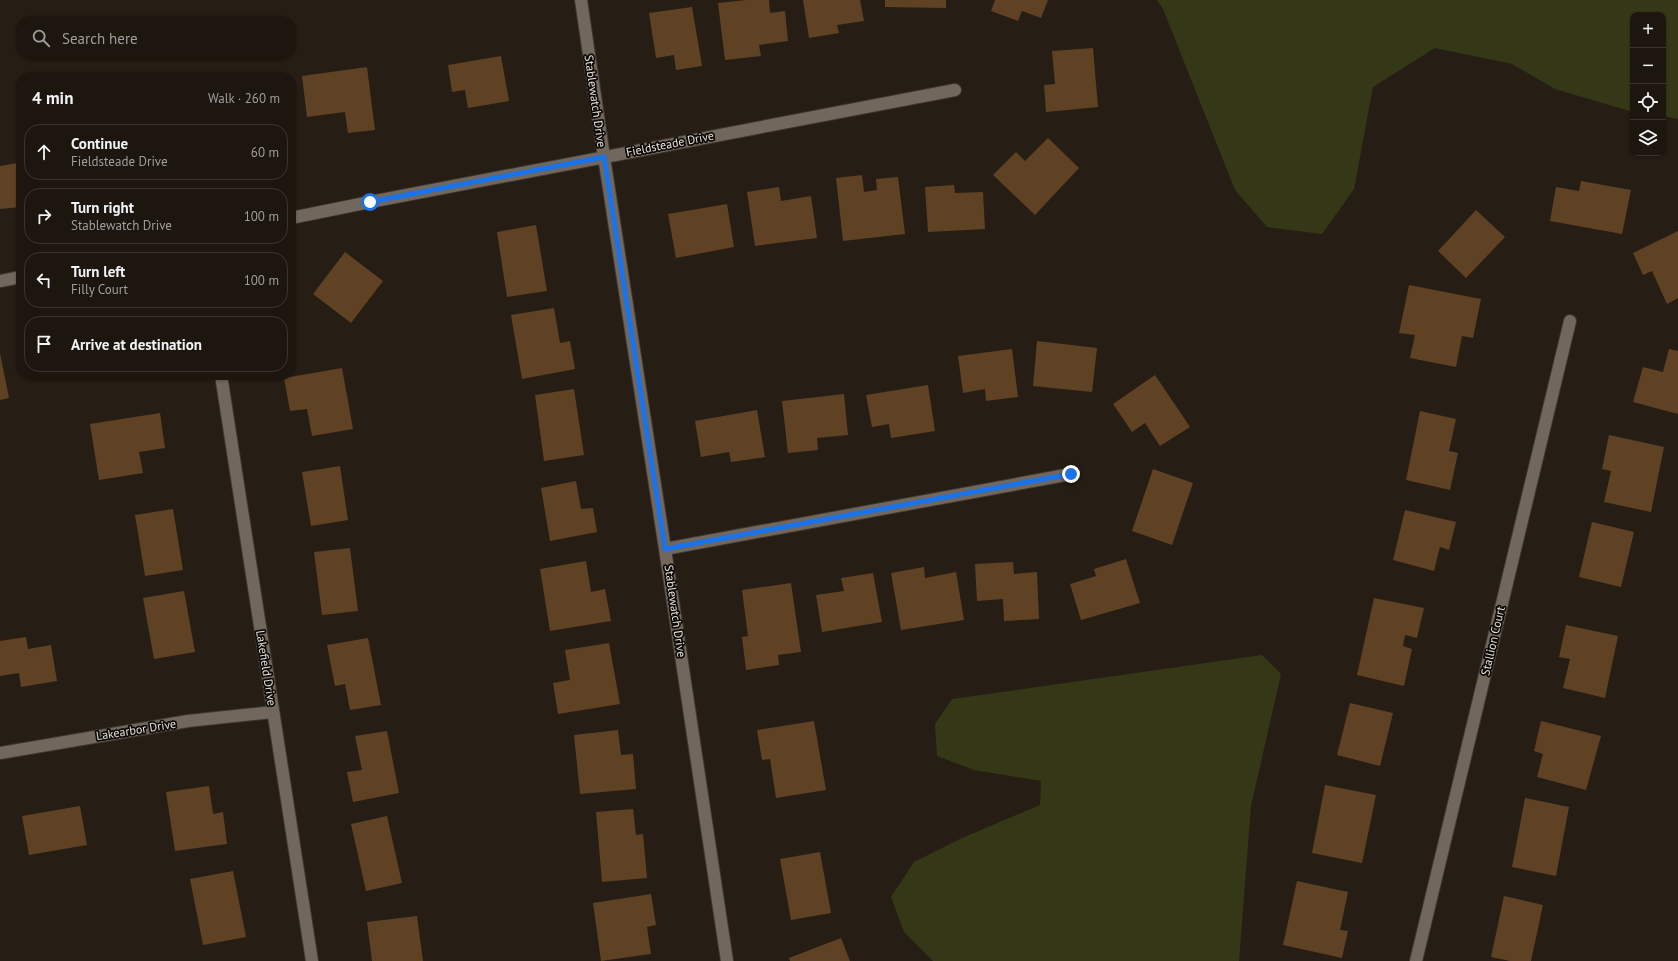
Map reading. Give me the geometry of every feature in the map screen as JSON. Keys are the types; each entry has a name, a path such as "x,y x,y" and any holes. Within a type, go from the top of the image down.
{"street":[{"name":"Stablewatch Drive","path":"581,0 726,961"},
{"name":"Fieldsteade Drive","path":"296,217 955,90"},
{"path":"0,281 16,277"},
{"name":"Stallion Court","path":"1416,961 1570,321"},
{"name":"Lakefield Drive","path":"222,380 272,712 312,961"},
{"path":"665,549 1071,474"},
{"name":"Lakearbor Drive","path":"0,752 188,722 272,712"}],"green space":[{"path":"1157,0 1678,0 1678,119 1666,117 1666,12 1630,12 1630,111 1555,89 1512,64 1435,48 1373,87 1354,189 1322,234 1267,227 1235,190 1163,9"},
{"path":"1262,655 1281,674 1251,806 1239,961 933,961 904,932 891,897 914,862 962,838 1040,805 1041,781 974,770 937,756 935,724 952,699"}],"building":[{"path":"746,0 769,0 770,13 785,11 788,41 759,45 761,56 725,60 718,3"},
{"path":"803,0 860,0 864,21 837,25 839,33 809,38"},
{"path":"885,0 946,0 946,8 885,7"},
{"path":"995,0 1048,0 1041,18 1022,11 1018,21 991,11"},
{"path":"692,7 702,66 676,70 674,55 656,58 649,13"},
{"path":"1093,48 1098,107 1046,112 1044,85 1055,84 1052,51"},
{"path":"501,56 509,101 468,108 465,90 452,92 448,65"},
{"path":"367,67 375,130 348,133 345,112 307,117 302,76"},
{"path":"1048,138 1079,168 1035,215 993,175 1016,152 1025,161"},
{"path":"16,163 16,207 0,209 0,166"},
{"path":"862,175 864,192 877,190 876,179 898,177 905,234 843,241 836,178"},
{"path":"1581,181 1631,190 1622,234 1550,221 1556,187 1579,191"},
{"path":"954,185 955,193 983,192 985,229 928,232 925,187"},
{"path":"779,187 781,201 811,196 817,238 755,246 747,192"},
{"path":"727,204 734,247 676,258 668,214"},
{"path":"1476,210 1505,237 1466,278 1438,251"},
{"path":"536,225 547,291 507,297 497,232"},
{"path":"1678,231 1678,298 1667,304 1652,271 1643,275 1633,253"},
{"path":"345,252 383,281 351,323 313,294"},
{"path":"1409,285 1481,299 1473,338 1462,336 1456,367 1410,358 1415,335 1399,333"},
{"path":"554,308 560,343 570,341 575,369 522,379 511,315"},
{"path":"1037,341 1097,348 1092,392 1033,386"},
{"path":"1012,349 1018,397 986,401 985,389 963,393 958,356"},
{"path":"1669,349 1678,351 1678,414 1633,402 1643,367 1663,372"},
{"path":"0,353 9,398 0,400"},
{"path":"342,368 353,429 312,436 307,409 290,411 284,380 296,380 296,376"},
{"path":"1155,375 1190,427 1160,446 1145,423 1132,432 1113,404"},
{"path":"928,385 935,431 891,438 889,424 872,427 866,395"},
{"path":"574,389 584,455 544,461 535,395"},
{"path":"844,394 848,435 817,438 818,450 788,453 782,401"},
{"path":"757,410 765,457 731,462 729,452 701,457 695,421"},
{"path":"1420,411 1456,419 1449,451 1458,453 1450,490 1406,480"},
{"path":"160,413 165,448 139,452 143,473 99,480 90,424"},
{"path":"1609,435 1664,447 1651,512 1604,502 1611,471 1602,469"},
{"path":"340,466 348,520 311,526 302,472"},
{"path":"1153,469 1193,483 1172,545 1132,531"},
{"path":"576,481 581,509 593,508 597,532 550,541 541,488"},
{"path":"173,509 183,570 145,576 135,515"},
{"path":"1405,510 1456,522 1449,550 1440,547 1434,571 1393,560"},
{"path":"1592,522 1634,532 1621,587 1579,577"},
{"path":"350,548 358,611 322,615 314,552"},
{"path":"1126,559 1140,603 1081,620 1070,584 1096,576 1094,569"},
{"path":"586,561 591,592 605,589 611,621 550,631 540,569"},
{"path":"1013,562 1014,574 1037,572 1039,619 1004,621 1003,599 977,601 975,564"},
{"path":"924,567 925,578 956,572 964,620 901,630 891,573"},
{"path":"873,573 882,622 822,632 816,595 844,591 841,578"},
{"path":"791,583 801,652 778,655 779,665 746,670 742,637 748,636 742,590"},
{"path":"184,591 195,652 154,659 143,598"},
{"path":"1374,598 1424,608 1417,638 1405,635 1403,646 1412,649 1404,686 1357,675"},
{"path":"1566,625 1618,636 1605,698 1563,688 1570,659 1559,657"},
{"path":"26,637 28,649 51,645 57,681 21,687 19,673 0,676 0,641"},
{"path":"368,638 381,705 350,710 345,684 335,686 327,645"},
{"path":"609,643 620,704 558,714 553,683 570,680 565,650"},
{"path":"1350,703 1393,713 1380,766 1337,755"},
{"path":"814,721 826,790 776,798 770,759 762,760 757,730"},
{"path":"1541,721 1601,736 1586,790 1537,777 1543,754 1534,751"},
{"path":"618,730 621,755 633,754 636,789 580,794 574,735"},
{"path":"387,731 399,793 353,802 347,772 362,770 355,736"},
{"path":"1325,785 1376,795 1362,863 1312,853"},
{"path":"209,786 213,814 223,812 227,844 175,851 166,792"},
{"path":"1525,798 1569,807 1556,876 1512,867"},
{"path":"80,806 87,845 29,855 22,816"},
{"path":"633,809 636,835 643,834 647,878 602,882 596,812"},
{"path":"387,816 402,883 366,891 351,824"},
{"path":"820,852 831,913 791,920 780,859"},
{"path":"233,871 246,937 203,945 190,879"},
{"path":"1297,881 1348,892 1340,930 1348,931 1342,958 1283,945"},
{"path":"651,894 656,925 647,927 651,954 601,961 593,903"},
{"path":"1504,896 1543,905 1531,961 1510,961 1491,957"},
{"path":"417,916 423,961 372,961 367,922"},
{"path":"841,938 850,961 790,961 789,958"}],"route":[{"path":"370,202 604,157 665,549 1071,474"}]}
